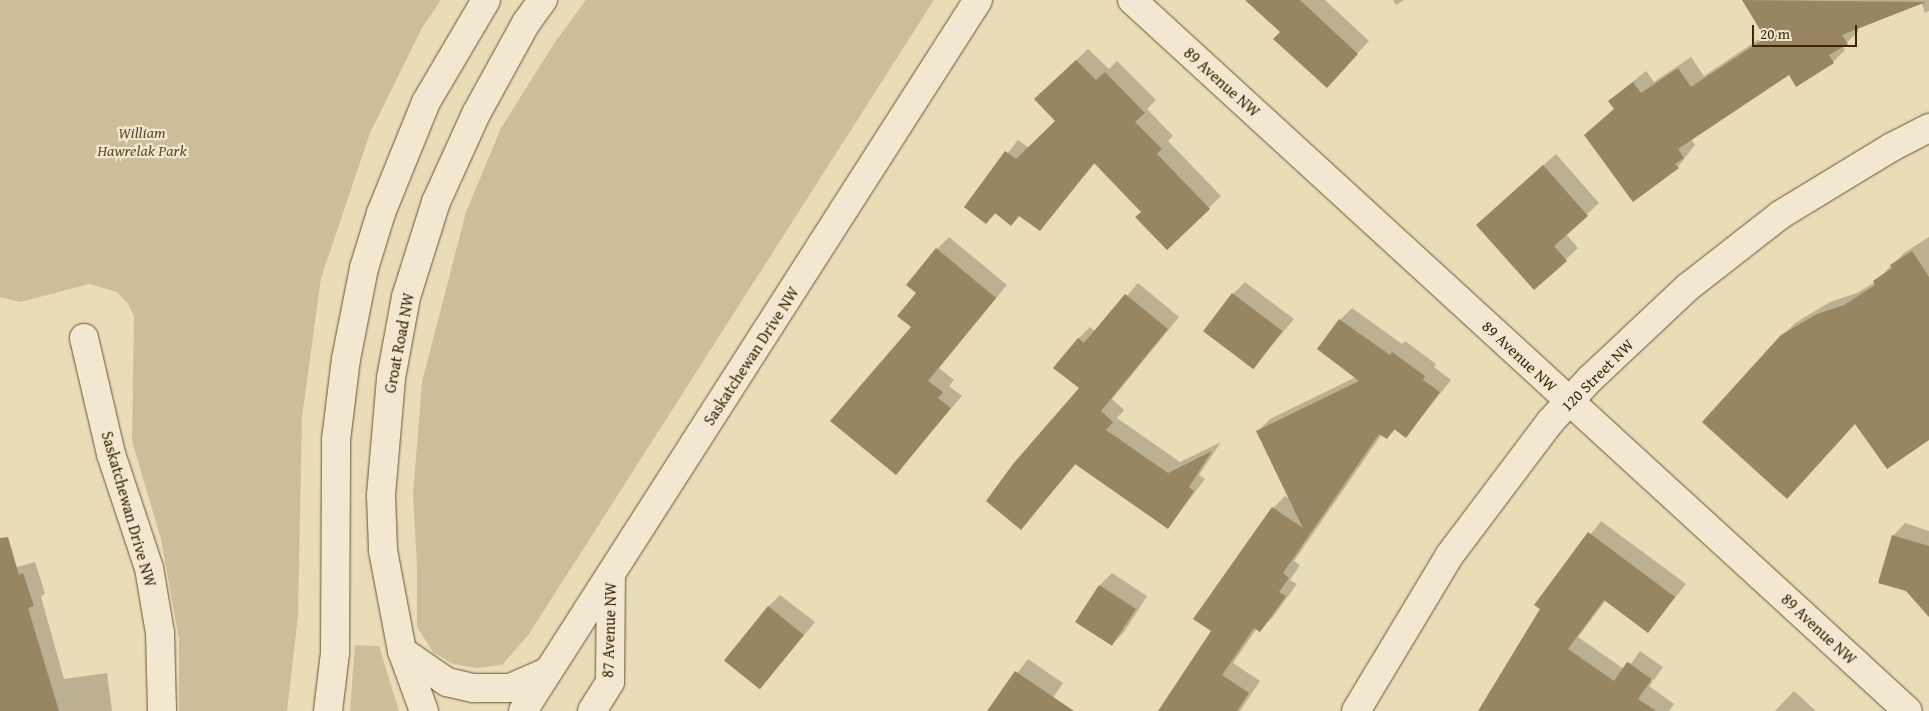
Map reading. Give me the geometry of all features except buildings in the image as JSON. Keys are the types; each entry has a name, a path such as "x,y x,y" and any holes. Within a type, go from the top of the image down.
{"street":[{"path":"328,711 335,652 336,440 346,359 364,268 381,213 426,102 486,0"},
{"name":"Groat Road NW","path":"424,711 402,651 383,550 381,495 390,378 406,297 436,202 476,114 526,23 543,0"},
{"name":"Saskatchewan Drive NW","path":"523,711 978,0"},
{"name":"89 Avenue NW","path":"1132,0 1908,711"},
{"name":"120 Street NW","path":"1356,711 1449,556 1569,401 1688,287 1780,215 1892,147 1929,128"},
{"name":"Saskatchewan Drive NW","path":"84,338 111,454 149,568 160,633 162,711"},
{"name":"87 Avenue NW","path":"592,711 610,682 611,574"},
{"path":"402,651 446,682 474,688 510,688 547,672"}],"green space":[{"name":"William Hawrelak Park","path":"0,0 441,0 422,28 370,133 321,278 302,417 298,616 287,711 179,711 179,639 161,539 132,441 134,316 128,304 117,292 89,284 20,302 0,297"},
{"path":"586,0 934,0 529,634 502,665 476,668 453,664 433,652 417,627 417,566 413,495 422,382 466,212 501,128 555,42"},
{"path":"355,645 379,646 399,711 350,711"}]}
